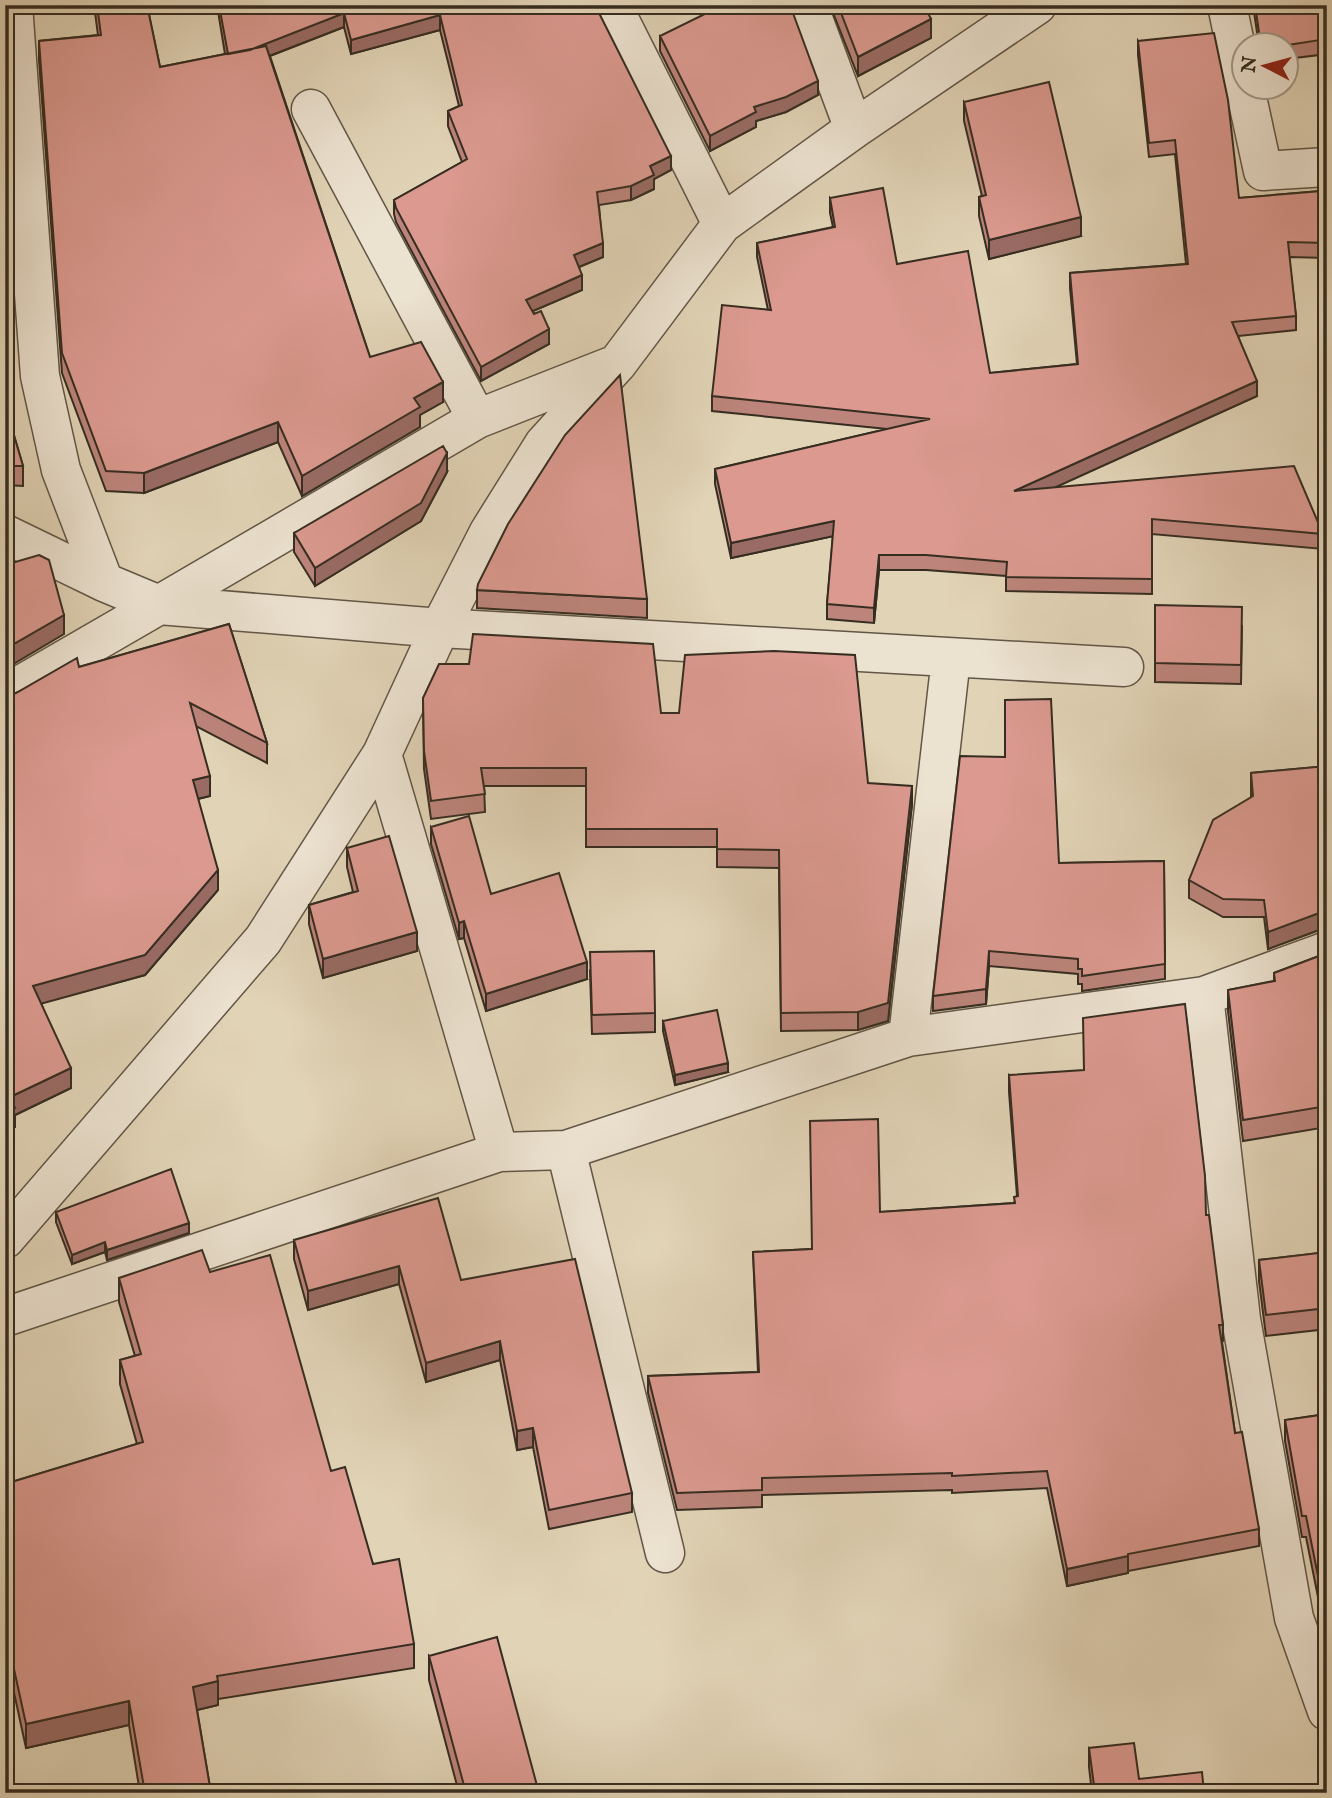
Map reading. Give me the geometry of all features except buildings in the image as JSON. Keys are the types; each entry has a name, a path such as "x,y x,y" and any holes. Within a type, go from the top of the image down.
{"street":[{"path":"13,5 40,376 61,470 104,582"},
{"path":"612,5 722,224"},
{"path":"808,5 855,128"},
{"path":"5,1238 262,940 382,754 440,628 489,532 544,444 617,364 722,224 855,128 1037,5"},
{"path":"1227,5 1233,32"},
{"path":"1248,102 1263,170 1327,167"},
{"path":"311,109 477,419"},
{"path":"5,694 477,419 617,364"},
{"path":"5,534 104,582 159,605 440,628 1124,667"},
{"path":"908,1037 951,658"},
{"path":"382,754 499,1152"},
{"path":"5,1317 499,1152 566,1150 908,1037 1203,996 1327,950"},
{"path":"1203,996 1241,1319 1294,1618 1327,1711"},
{"path":"566,1150 665,1553"}]}
